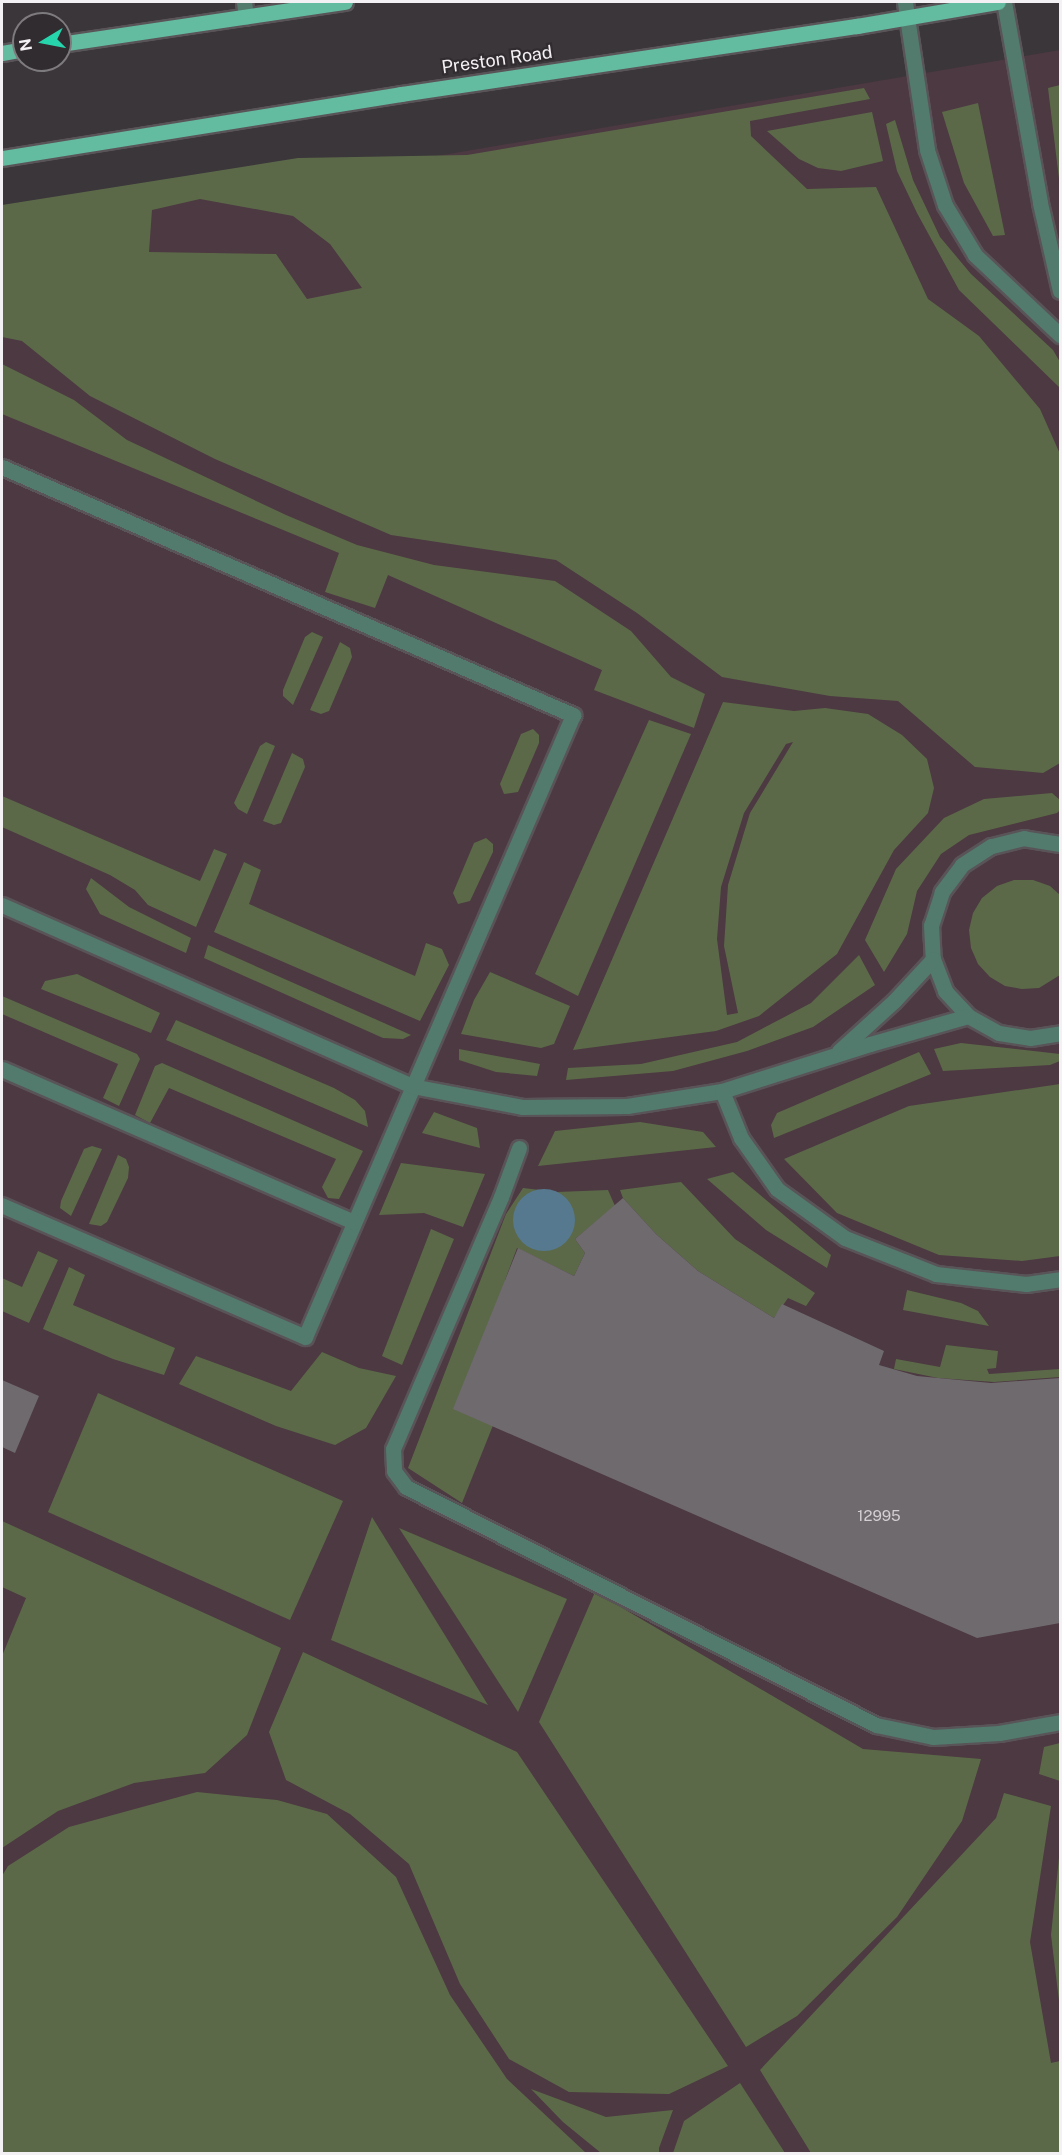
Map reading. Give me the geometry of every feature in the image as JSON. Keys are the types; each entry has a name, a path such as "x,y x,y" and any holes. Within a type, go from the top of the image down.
{"main road":[{"path":"72,42 245,9 345,2"},
{"name":"Preston Road","path":"2,158 998,2"}],"street":[{"path":"904,2 927,150 945,205 975,255 1060,335"},
{"path":"1004,2 1040,202 1060,291"},
{"path":"2,466 573,715 305,1337 2,1205"},
{"path":"1060,843 1024,838 991,846 962,865 942,892 931,925 933,959 945,991 968,1016 999,1033 1030,1038 1060,1033"},
{"path":"2,905 412,1086 522,1107 627,1106 722,1091 968,1016"},
{"path":"831,1058 879,1015 933,959"},
{"path":"2,1069 354,1222"},
{"path":"722,1091 741,1138 777,1188 845,1238 936,1274 1026,1284 1060,1279"},
{"path":"519,1148 501,1197 393,1449 394,1471 406,1486 876,1725 933,1737 999,1733 1060,1722"}],"shaded area":[{"path":"1060,50 1060,2153 556,2153 2,1913 2,230"}],"green space":[{"path":"1060,85 1060,187 1048,88"},
{"path":"864,88 870,99 750,121 751,136 807,189 876,187 928,299 979,336 1040,409 1060,454 1060,763 1043,773 975,767 898,701 830,696 722,677 637,613 556,560 391,535 215,459 90,396 22,341 2,337 2,205 298,158 467,155","holes":["200,199 293,216 330,244 362,288 307,299 276,254 149,252 152,210"]},
{"path":"978,103 1005,235 993,236 964,183 942,112"},
{"path":"872,112 883,161 841,171 818,168 799,159 767,131"},
{"path":"895,120 913,180 940,237 971,274 1053,350 1060,362 1060,388 959,290 897,171 886,124"},
{"path":"2,364 74,400 127,440 286,515 357,545 434,565 555,581 631,631 671,677 705,694 694,728 594,690 602,670 388,575 375,608 325,592 339,553 2,414"},
{"path":"312,632 323,637 293,705 283,696 283,690 305,637"},
{"path":"340,642 350,648 352,657 329,711 321,714 310,710"},
{"path":"723,702 794,711 825,708 868,714 902,735 927,759 934,788 928,813 894,850 837,954 759,1016 716,1031 573,1050","holes":["793,742 750,813 728,885 724,946 738,1013 727,1015 717,939 721,887 744,813 786,744"]},
{"path":"649,720 691,734 578,996 535,974"},
{"path":"533,729 539,735 539,743 518,792 504,794 500,784 521,734"},
{"path":"266,742 275,746 247,814 238,809 234,803 260,746"},
{"path":"292,753 303,759 305,767 281,823 274,825 263,821"},
{"path":"1052,793 1060,800 1060,810 1057,813 969,835 941,854 917,891 907,934 884,972 865,940 896,869 944,818 984,799"},
{"path":"2,796 200,881 214,849 227,854 196,927 148,905 135,890 110,875 2,827"},
{"path":"486,838 493,844 493,852 470,901 458,904 453,893 474,843"},
{"path":"244,862 261,870 249,904 415,976 426,943 442,949 449,965 420,1021 214,932"},
{"path":"91,878 129,907 191,938 186,953 100,914 86,889"},
{"path":"1014,880 1033,880 1050,886 1060,895 1060,975 1039,988 1022,989 1005,986 990,977 978,964 971,948 969,930 973,913 982,898 997,886"},
{"path":"208,945 411,1035 403,1039 383,1038 204,958"},
{"path":"859,955 875,985 813,1027 747,1051 673,1071 566,1080 568,1068 641,1064 737,1042 811,1003"},
{"path":"490,972 570,1006 554,1044 541,1048 461,1034 474,1000"},
{"path":"77,974 160,1013 151,1033 41,989 45,981"},
{"path":"2,996 137,1054 140,1059 119,1106 103,1098 118,1064 2,1014"},
{"path":"176,1020 334,1088 355,1100 365,1111 368,1127 166,1040"},
{"path":"961,1043 1060,1054 1060,1061 1050,1065 943,1071 934,1049"},
{"path":"459,1049 540,1064 537,1076 496,1072 459,1060"},
{"path":"919,1052 931,1074 774,1138 771,1125 777,1113"},
{"path":"162,1063 363,1151 339,1199 328,1198 322,1187 336,1159 169,1088 150,1123 135,1115 155,1066"},
{"path":"1060,1084 1060,1256 1022,1261 939,1255 837,1213 784,1159 909,1106"},
{"path":"434,1112 477,1128 480,1148 422,1133"},
{"path":"640,1122 703,1132 716,1147 538,1166 555,1131"},
{"path":"92,1146 102,1149 71,1216 60,1208 61,1201 84,1149"},
{"path":"118,1155 126,1159 129,1167 128,1178 107,1222 101,1226 89,1224"},
{"path":"401,1163 485,1174 463,1227 424,1213 379,1215"},
{"path":"733,1172 831,1255 827,1268 766,1230 707,1179"},
{"path":"681,1182 735,1239 815,1293 806,1306 788,1298 774,1318 698,1271 656,1234 623,1198 620,1190"},
{"path":"523,1188 557,1192 608,1190 615,1206 575,1239 585,1253 574,1276 517,1248 505,1280 539,1310 462,1503 408,1468 506,1214"},
{"path":"431,1229 454,1239 402,1365 382,1356"},
{"path":"38,1251 58,1260 29,1323 2,1311 2,1278 22,1287"},
{"path":"69,1267 85,1275 73,1305 175,1348 164,1375 113,1359 43,1329"},
{"path":"907,1290 961,1303 978,1311 989,1326 903,1310"},
{"path":"946,1345 998,1351 996,1368 987,1369 989,1374 1060,1369 1060,1377 994,1382 938,1378 894,1369 896,1359 940,1367"},
{"path":"322,1352 359,1368 396,1376 366,1428 335,1445 276,1426 179,1384 196,1356 291,1391"},
{"path":"98,1393 343,1501 290,1620 48,1512"},
{"path":"372,1517 488,1705 331,1640"},
{"path":"2,1521 281,1648 247,1735 205,1773 134,1783 58,1811 2,1848 2,1656 26,1598 2,1587"},
{"path":"399,1528 567,1599 518,1712"},
{"path":"595,1592 863,1749 981,1759 962,1821 897,1917 797,2016 746,2047 539,1722"},
{"path":"303,1652 517,1752 728,2066 669,2094 569,2092 509,2059 460,1984 409,1864 350,1814 286,1780 269,1732"},
{"path":"1060,1743 1060,1781 1039,1774 1044,1747"},
{"path":"197,1792 277,1800 327,1814 396,1877 450,1995 507,2079 586,2153 2,2153 2,1876 8,1866 69,1827"},
{"path":"1004,1793 1051,1806 1030,1942 1051,2063 1060,2061 1060,2153 811,2153 760,2070 996,1818"},
{"path":"1060,1848 1060,2009 1051,1935"},
{"path":"740,2083 785,2153 673,2153 684,2121"},
{"path":"531,2089 606,2117 673,2110 659,2153 601,2153 563,2122"}],"water":[{"path":"544,1189 561,1194 566,1198 570,1203 575,1220 570,1237 566,1242 561,1246 544,1251 527,1246 522,1242 518,1237 513,1220 518,1203 522,1198 527,1194"}],"building":[{"path":"623,1198 656,1234 698,1271 774,1318 782,1304 884,1351 879,1365 917,1376 991,1383 1060,1378 1060,1623 977,1638 453,1409 518,1248 574,1276 585,1253 575,1239"},
{"path":"2,1380 39,1396 15,1453 2,1447"}]}
